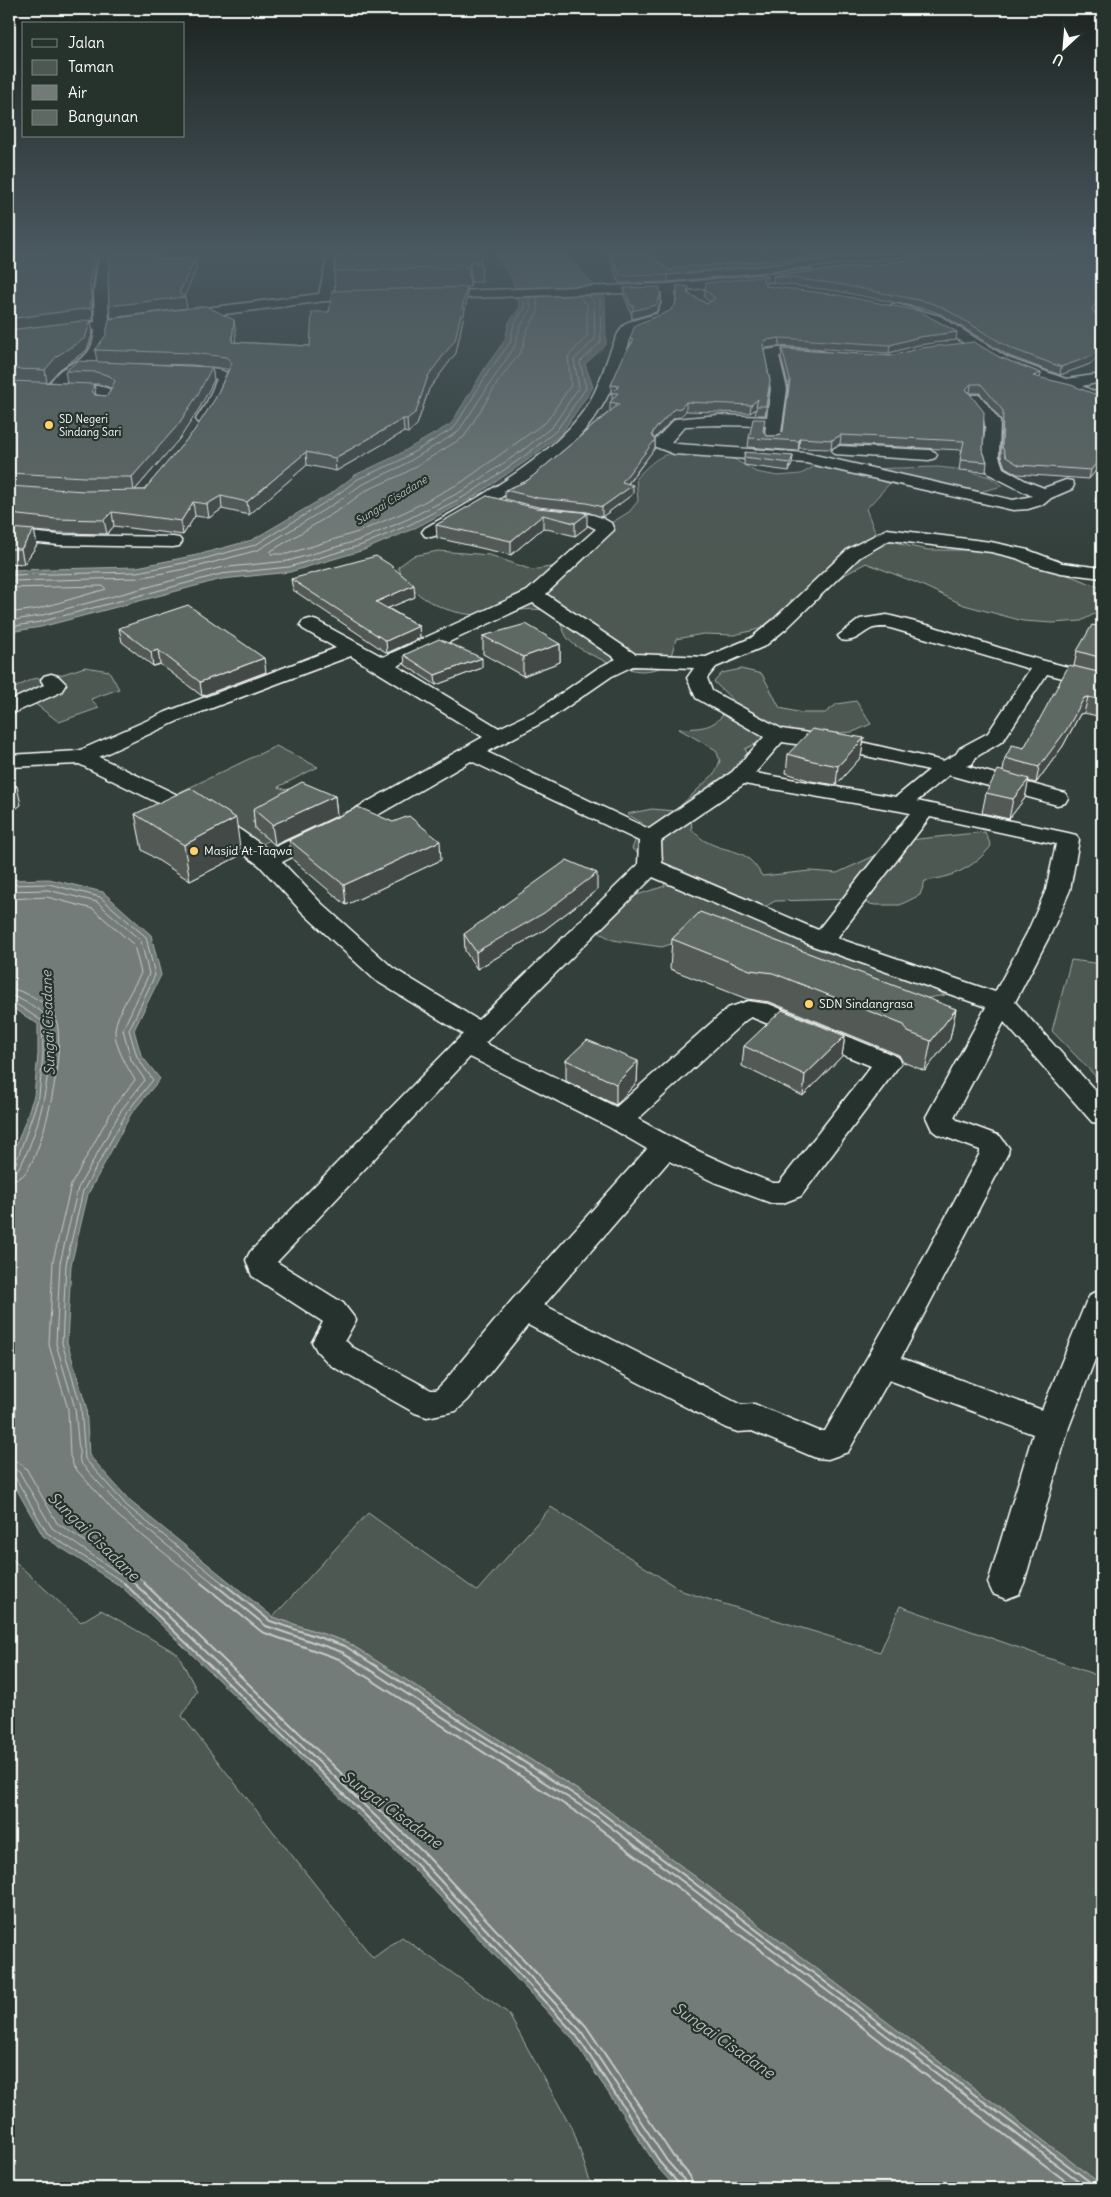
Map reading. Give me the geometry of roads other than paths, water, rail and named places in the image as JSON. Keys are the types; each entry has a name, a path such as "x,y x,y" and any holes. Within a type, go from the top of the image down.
{"street":[{"path":"81,368 92,356"},
{"path":"432,532 484,501 546,456 575,432 598,401 617,356"},
{"path":"772,356 779,389 772,442 782,448 929,455"},
{"path":"829,356 836,356"},
{"path":"994,356 1003,361 1102,400"},
{"path":"50,390 65,374 81,368 100,368"},
{"path":"165,370 212,373 225,377 214,402 195,432"},
{"path":"1065,384 1102,378"},
{"path":"9,388 102,391 107,393 108,396 104,404"},
{"path":"975,398 992,421 991,456 995,471 1045,494"},
{"path":"774,422 739,420 681,422 663,440 662,444 666,447 674,448 736,451 806,458 1007,504 1028,504 1066,485"},
{"path":"736,451 739,420"},
{"path":"484,501 502,505"},
{"path":"382,665 534,595 605,530 605,527 600,523 586,518 535,514"},
{"path":"267,860 361,815 498,737 544,714 605,672 630,660 709,663 758,642 780,624 854,553 886,534 991,547 1022,554 1061,568 1102,573"},
{"path":"9,535 59,540 173,542"},
{"path":"534,595 630,660"},
{"path":"848,636 867,623 887,621 1102,682"},
{"path":"310,625 382,665 498,737"},
{"path":"9,761 82,757 173,716 351,649"},
{"path":"709,663 697,678 702,694 777,734 838,742 1056,798"},
{"path":"900,804 945,768 964,759 968,753 996,737 1042,666"},
{"path":"9,710 54,688 56,684 51,680"},
{"path":"650,838 740,777 777,734"},
{"path":"471,752 650,838"},
{"path":"82,757 211,820 267,860 311,907 384,974 474,1039 665,1147 724,1175 771,1193 783,1193 791,1189 888,1063 760,1010 748,1009 737,1014 619,1120"},
{"path":"524,1308 738,1419 754,1417 816,1444 828,1445 836,1442 844,1431 934,1268 994,1153 994,1148 990,1143 947,1127 942,1123 940,1117 1039,932 1058,890 1068,840 900,804 740,777"},
{"path":"822,940 924,810"},
{"path":"650,838 650,867 474,1039 261,1260 263,1268 336,1315 340,1320 328,1342 341,1356 427,1404 444,1402 456,1391 524,1308 665,1147"},
{"path":"650,867 822,940 1002,1003 1102,1115"},
{"path":"1006,1583 1052,1427 1102,1302"},
{"path":"880,1363 1052,1427"}],"water":[{"name":"Sungai Cisadane","path":"494,356 594,356 585,364 593,387 561,434 529,459 472,498 413,529 364,550 290,572 222,579 41,627 9,632 9,570 137,567 197,555 252,540 332,493 355,475 394,457 451,424"},
{"name":"Sungai Cisadane","path":"49,879 103,892 151,935 161,975 134,1030 141,1055 160,1079 131,1114 88,1194 71,1265 67,1342 86,1406 89,1455 131,1502 273,1617 347,1642 598,1803 1102,2185 1102,2188 676,2188 658,2168 572,2038 413,1868 123,1588 43,1536 9,1476 9,1166 34,1096 38,1054 38,1024 9,1006 9,880"}],"place":[{"name":"SD Negeri Sindang Sari","path":"49,425"},
{"name":"Masjid At-Taqwa","path":"194,851"},
{"name":"SDN Sindangrasa","path":"809,1004"}]}
